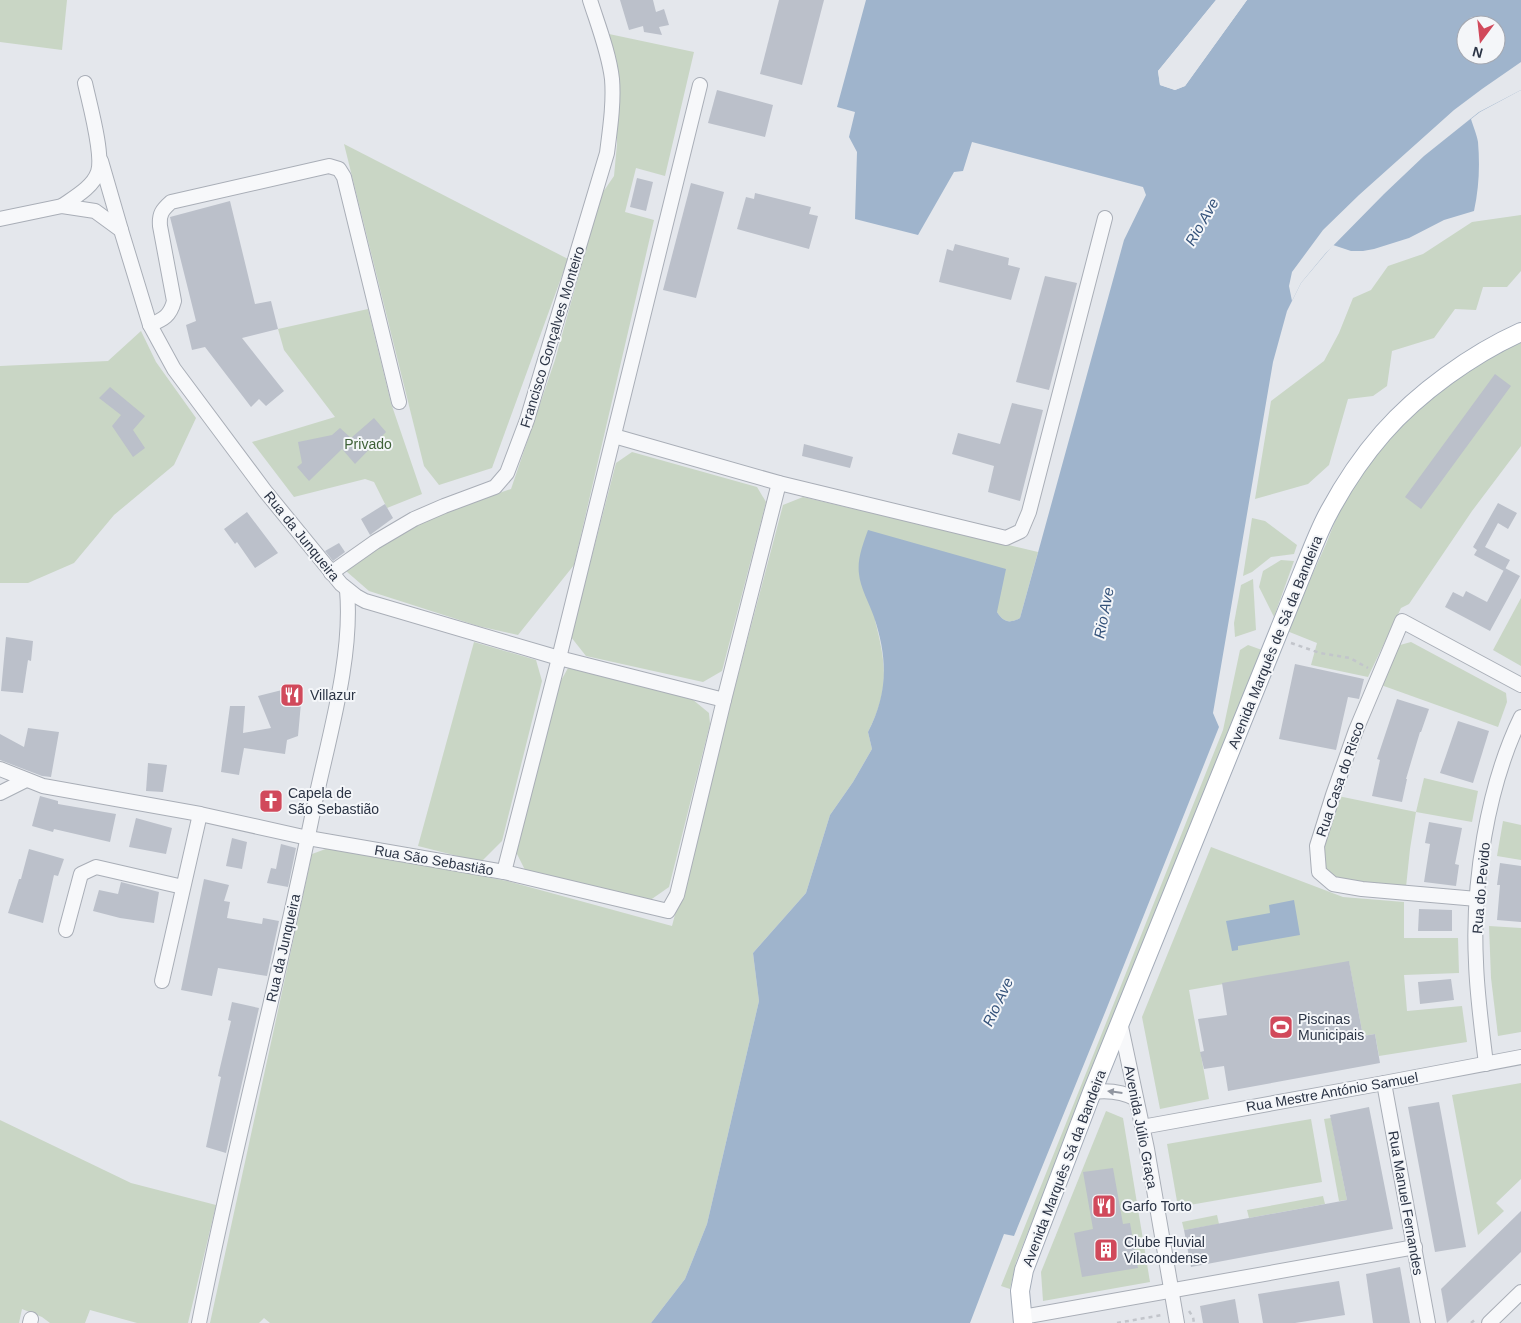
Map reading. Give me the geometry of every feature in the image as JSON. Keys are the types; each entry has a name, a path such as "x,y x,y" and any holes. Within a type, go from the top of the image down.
{"main road":[{"name":"Avenida Marquês de Sá da Bandeira","path":"1120,1022 1276,637 1328,514 1349,478 1383,433 1410,406 1454,370 1500,341 1521,332"},
{"name":"Avenida Marquês Sá da Bandeira","path":"1023,1320 1020,1290 1024,1270 1120,1022"}],"street":[{"name":"Francisco Gonçalves Monteiro","path":"331,573 375,542 414,519 495,487 507,473 516,454 607,153 611,118 612,79 590,0"},
{"name":"Rua da Junqueira","path":"85,83 100,155 150,325 174,369 265,492 347,590 349,608 347,645 308,838 199,1323"},
{"path":"504,872 559,658 700,85"},
{"path":"62,206 86,189 98,172 100,155"},
{"path":"150,325 165,319 171,312 174,301 160,226 159,217 162,209 171,202 329,166 339,169 344,177 399,402"},
{"path":"0,219 62,206 95,211 121,230"},
{"path":"614,436 780,483 1006,538 1021,530 1029,512 1105,218"},
{"path":"347,590 365,601 559,658 724,700 780,483"},
{"name":"Rua Casa do Risco","path":"1477,899 1362,889 1333,884 1319,872 1317,846 1356,730 1378,674 1402,621 1521,685"},
{"name":"Rua São Sebastião","path":"0,769 43,786 200,814 308,838 504,872 668,911 677,894 724,700"},
{"name":"Rua do Pevido","path":"1486,1064 1476,961 1477,899 1483,844 1496,784 1510,740 1521,718"},
{"path":"0,792 26,780"},
{"path":"162,981 200,814"},
{"path":"66,930 81,874 96,867 183,887"},
{"name":"Avenida Júlio Graça","path":"1120,1022 1142,1127 1177,1323"},
{"name":"Rua Mestre António Samuel","path":"1142,1127 1521,1057"},
{"name":"Rua Manuel Fernandes","path":"1384,1083 1428,1323"},
{"path":"1092,1092 1116,1091 1136,1099"},
{"path":"1023,1320 1415,1247"},
{"path":"1489,1323 1521,1292"}],"path":[{"path":"1276,637 1320,653 1350,658 1378,674"},
{"path":"1117,1323 1162,1314"}],"green space":[{"path":"0,0 67,0 62,50 0,42"},
{"path":"609,34 694,52 665,176 636,168 625,212 654,220 574,565 518,635 478,626 369,591 346,571 394,537 441,513 511,489 555,360 601,195 614,176 617,144 617,94"},
{"path":"344,144 568,259 492,468 439,485 424,466"},
{"path":"1521,215 1521,271 1507,287 1483,287 1476,310 1455,309 1434,338 1392,351 1387,386 1373,396 1348,399 1329,465 1308,484 1255,499 1271,401 1324,361 1339,333 1353,298 1371,290 1388,266 1423,254 1472,222"},
{"name":"Privado","path":"368,309 391,403 422,494 387,508 374,482 365,479 294,497 252,442 335,417 284,350 278,329"},
{"path":"141,331 156,362 196,418 174,465 114,515 74,563 28,583 0,583 0,366 108,361"},
{"path":"1521,341 1521,446 1472,511 1409,604 1401,608 1368,677 1311,665 1317,643 1287,631 1339,513 1355,482 1388,441 1429,401 1452,382 1476,366"},
{"path":"632,452 757,487 766,502 722,671 703,682 586,656 571,637 616,463"},
{"path":"803,497 1038,552 1020,618 1016,620 1007,621 997,612 875,620 882,650 884,676 880,703 868,732 872,749 853,782 830,815 806,893 753,953 759,1001 707,1224 685,1279 651,1323 270,1323 264,1318 259,1323 210,1323 312,854 331,847 507,881 672,926 783,505"},
{"path":"1252,518 1265,521 1297,545 1294,554 1271,557 1252,572 1243,576"},
{"path":"1281,560 1294,561 1274,617 1259,587 1263,571"},
{"path":"1253,579 1256,630 1235,637 1234,623 1241,585"},
{"path":"1521,598 1521,666 1493,650"},
{"path":"474,642 536,660 542,681 502,841 481,862 418,846"},
{"path":"1411,642 1506,693 1507,702 1498,727 1381,685 1400,645"},
{"path":"1248,645 1262,650 1016,1262 1010,1289 1001,1286 1223,730 1240,650"},
{"path":"568,668 692,699 709,713 710,724 669,887 649,901 525,870 515,850 558,686"},
{"path":"1424,778 1478,791 1472,822 1416,812"},
{"path":"1338,796 1416,812 1406,887 1366,884 1337,879 1324,867 1322,848"},
{"path":"1503,821 1521,825 1521,860 1497,856"},
{"path":"1211,847 1343,897 1404,902 1404,938 1458,938 1459,973 1404,975 1407,1011 1462,1006 1467,1042 1379,1056 1375,1034 1363,1036 1349,962 1189,990 1209,1099 1160,1109 1142,1017"},
{"path":"1489,926 1521,928 1521,1032 1498,1036 1491,978"},
{"path":"1521,1083 1521,1179 1496,1203 1504,1211 1478,1235 1452,1095"},
{"path":"1106,1111 1123,1118 1150,1282 1043,1301 1041,1272"},
{"path":"1331,1118 1347,1200 1339,1201 1324,1119"},
{"path":"1311,1119 1322,1182 1178,1207 1167,1144"},
{"path":"0,1120 131,1183 216,1205 188,1323 137,1323 90,1310 85,1323 50,1323 42,1317 22,1309 19,1323 0,1323"},
{"path":"1323,1196 1325,1204 1249,1218 1247,1210"},
{"path":"1217,1215 1219,1224 1184,1230 1182,1222"}],"water":[{"name":"Rio Ave","path":"866,0 1216,0 1158,71 1160,85 1175,90 1185,86 1247,0 1521,0 1521,90 1480,112 1471,119 1477,139 1479,160 1474,211 1444,220 1409,238 1374,249 1351,251 1333,245 1301,283 1287,311 1273,362 1213,713 1219,727 1014,1236 1004,1234 970,1323 651,1323 685,1279 707,1224 759,1001 753,953 806,893 830,815 853,782 872,749 868,732 875,718 882,690 884,662 879,632 861,585 859,574 862,546 868,530 1006,569 997,612 1007,621 1020,618 1124,240 1146,195 1143,187 972,142 963,171 954,172 918,235 855,219 857,152 849,137 855,112 837,107"},
{"path":"1294,900 1300,935 1238,946 1238,950 1232,951 1226,921 1270,913 1269,905"}],"pier":[{"path":"1216,0 1219,0 1160,72 1162,83 1175,87 1183,84 1244,0 1247,0 1185,86 1175,90 1160,85 1158,71"},
{"path":"1521,62 1521,90 1479,112 1424,156 1325,254 1301,283 1292,301 1289,286 1292,272 1323,230 1454,110"}],"building":[{"path":"620,0 653,0 656,12 664,9 669,25 659,27 662,35 644,32 643,26 629,30"},
{"path":"779,0 824,0 802,85 760,74"},
{"path":"717,90 773,105 765,137 708,123"},
{"path":"637,178 653,182 646,211 630,207"},
{"path":"691,183 724,192 696,298 663,290"},
{"path":"755,193 811,207 809,214 818,216 809,249 737,229 746,197 754,199"},
{"path":"230,201 255,304 271,301 278,329 242,338 284,391 266,406 259,399 251,407 205,347 192,350 186,325 196,321 170,217"},
{"path":"955,244 1009,258 1008,265 1020,268 1011,300 939,282 947,249 953,251"},
{"path":"1045,276 1077,283 1049,390 1016,382"},
{"path":"1495,374 1511,386 1421,509 1405,497"},
{"path":"110,387 145,416 133,430 145,448 133,457 112,426 121,415 99,398"},
{"path":"1012,403 1043,410 1020,501 988,492 994,466 952,454 958,433 1000,444"},
{"path":"374,418 386,432 355,464 342,449 309,481 297,467 302,463 298,442 332,435 340,428 351,438"},
{"path":"804,444 853,457 850,468 802,456"},
{"path":"1498,503 1517,513 1508,529 1498,523 1485,547 1510,560 1504,571 1474,555 1477,550 1473,547"},
{"path":"385,504 393,518 370,535 361,519"},
{"path":"247,512 278,553 255,568 237,542 235,544 224,529"},
{"path":"339,543 345,552 333,561 325,551"},
{"path":"1505,568 1520,576 1490,631 1445,607 1453,592 1463,597 1466,591 1487,602"},
{"path":"6,637 33,641 31,661 28,660 23,693 1,691"},
{"path":"1295,664 1364,679 1359,699 1348,697 1336,750 1279,739"},
{"path":"298,686 302,692 298,736 287,740 285,754 244,748 239,775 221,772 230,706 245,706 243,733 271,728 258,696"},
{"path":"1397,699 1429,709 1406,779 1402,802 1372,796 1380,760 1377,759"},
{"path":"1458,721 1489,731 1473,783 1440,773"},
{"path":"28,728 59,732 51,777 42,776 0,760 0,734 24,747"},
{"path":"148,763 167,765 163,792 146,791"},
{"path":"40,796 58,801 58,804 116,814 110,842 54,829 53,832 32,826"},
{"path":"136,818 172,828 166,854 129,847"},
{"path":"1429,822 1462,828 1455,864 1459,865 1456,886 1424,882 1430,844 1425,843"},
{"path":"232,838 247,842 242,869 226,866"},
{"path":"281,844 296,848 288,887 267,883 271,868 276,869"},
{"path":"29,849 64,859 58,876 54,875 43,923 8,913 19,879 21,879"},
{"path":"1500,863 1521,866 1521,922 1497,920 1500,885 1497,885"},
{"path":"204,879 229,885 224,901 230,902 227,918 262,924 263,918 279,921 267,976 218,968 212,996 181,990"},
{"path":"121,882 159,892 154,923 120,918 93,911 99,890 118,894"},
{"path":"1419,909 1452,910 1452,931 1418,931"},
{"name":"Piscinas Municipais","path":"1349,961 1363,1036 1375,1034 1380,1063 1228,1091 1224,1066 1204,1069 1200,1052 1204,1051 1198,1019 1227,1015 1222,983"},
{"path":"1451,979 1454,1000 1420,1004 1418,982"},
{"path":"232,1002 259,1008 226,1153 206,1147 221,1077 218,1076 231,1021 228,1020"},
{"path":"1439,1102 1466,1247 1435,1252 1408,1107"},
{"path":"1369,1107 1393,1229 1191,1267 1184,1230 1347,1200 1330,1115"},
{"path":"1113,1168 1123,1224 1130,1223 1138,1268 1082,1277 1074,1233 1093,1229 1083,1172"},
{"path":"1521,1211 1521,1252 1447,1323 1441,1289"},
{"path":"1400,1267 1410,1323 1373,1323 1366,1274"},
{"path":"1339,1281 1345,1315 1295,1323 1263,1323 1258,1294"},
{"path":"1235,1299 1239,1323 1203,1323 1200,1306"}],"place":[{"name":"Villazur","path":"292,695"},
{"name":"Capela de São Sebastião","path":"271,801"},
{"name":"Piscinas Municipais","path":"1281,1027"},
{"name":"Garfo Torto","path":"1104,1206"},
{"name":"Clube Fluvial Vilacondense","path":"1106,1250"}]}
